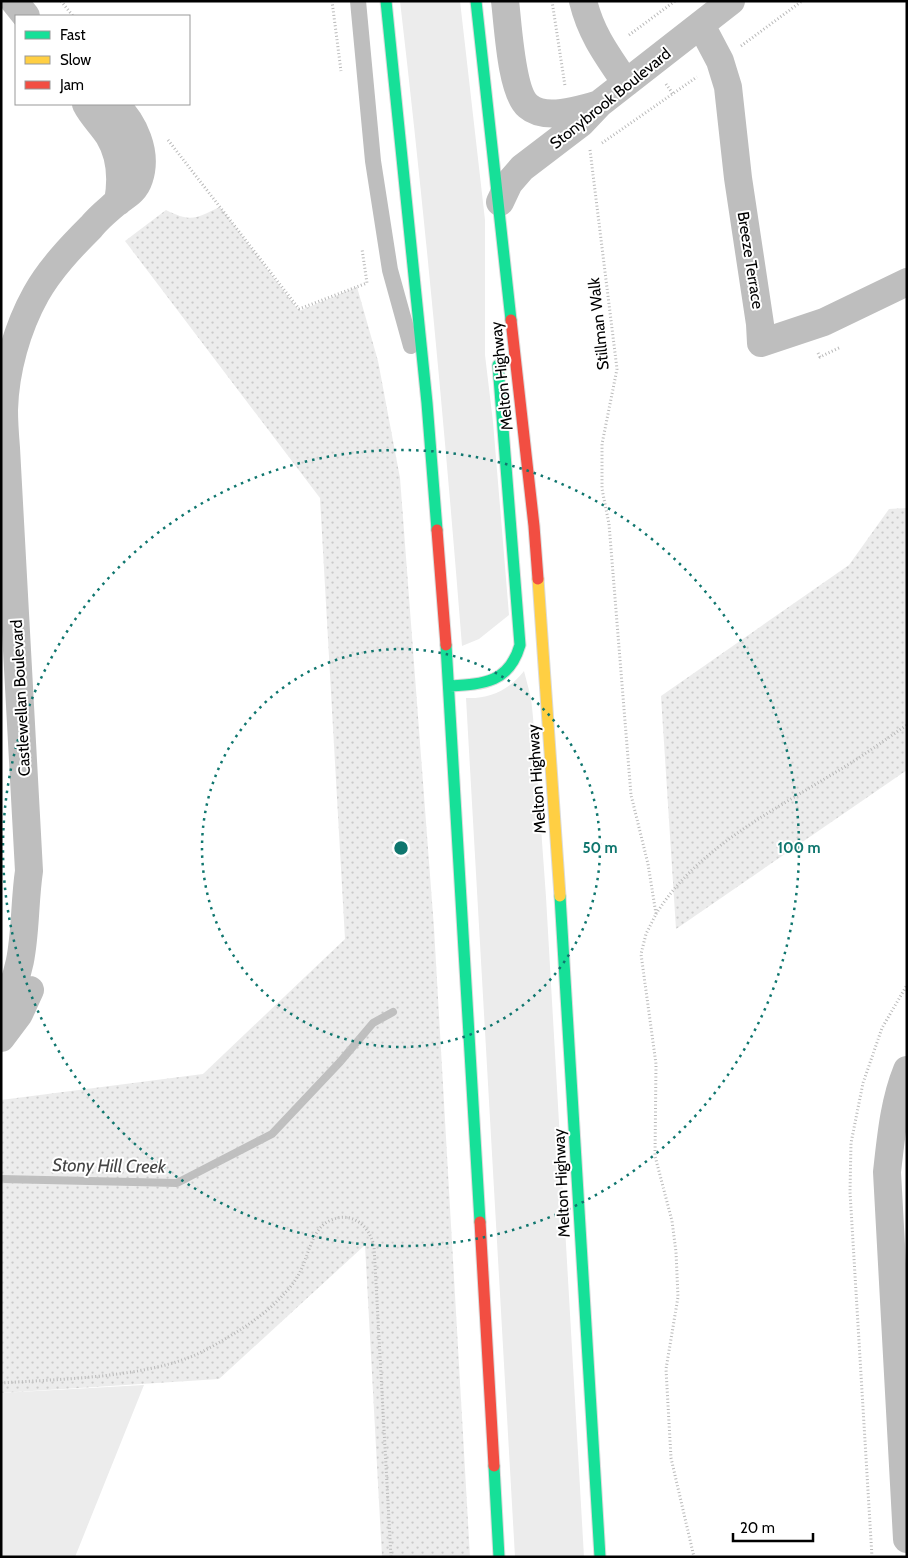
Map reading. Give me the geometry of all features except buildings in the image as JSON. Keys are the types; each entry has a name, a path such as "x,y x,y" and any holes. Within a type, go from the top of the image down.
{"highway":[{"path":"386,1 428,403 449,686 499,1557"},
{"name":"Melton Highway","path":"476,1 500,202 534,526 557,843 600,1557"},
{"path":"498,305 502,231"},
{"path":"449,686 482,682 504,674 518,656 520,645 497,351"}],"street":[{"path":"14,1 25,15"},
{"path":"505,1 515,81 521,99 526,106 533,110 557,114 583,113"},
{"path":"583,1 591,28 601,47 626,83"},
{"name":"Stonybrook Boulevard","path":"500,202 509,183 522,168 583,113 626,83 731,1"},
{"name":"Breeze Terrace","path":"701,25 720,61 728,87 738,178 760,324 761,343 824,322 907,282"},
{"path":"87,105 110,137 114,148 121,186 118,202"},
{"name":"Castlewellan Boulevard","path":"1,1038 19,1014 29,992 36,972 39,947 39,918 29,871 4,411 6,364 36,294 53,270 92,225 134,190 141,171 141,158 135,132 116,105"},
{"name":"Castlewellan Boulevard","path":"1,1008 16,978 22,956 25,900 29,871"},
{"path":"907,1070 902,1082 894,1119 887,1172 907,1539"}],"lane":[{"path":"358,1 373,160 390,270 428,403"}],"path":[{"path":"61,1 72,15"},
{"path":"332,1 342,79"},
{"name":"Stillman Walk","path":"552,1 583,113 591,151 617,370 602,444 602,489 609,524 632,795 648,864 656,914"},
{"path":"629,35 674,1"},
{"path":"162,133 299,309 367,283 362,244"},
{"path":"694,1557 671,1458 666,1369 678,1297 676,1252 672,1221 655,1156 656,1064 641,954 646,934 664,902 686,875 719,846 789,800 873,749 907,725"},
{"path":"1,1383 135,1371 166,1365 194,1356 242,1328 268,1310 281,1297 299,1274 322,1225 334,1218 354,1219 361,1223 370,1233 374,1246 391,1557"}],"shaded area":[{"path":"400,1 460,1 485,220 485,355 493,422 509,615 479,639 462,646 434,324"},
{"path":"220,207 299,311 357,287 378,361 400,478 434,928 470,1557 382,1557 365,1245 219,1379 1,1393 1,1100 203,1074 345,939 320,498 125,241 166,210 182,217 194,218"},
{"path":"907,508 907,770 676,929 661,696 849,565 889,509"},
{"path":"524,671 531,698 533,717 546,897 584,1557 515,1557 466,698 483,697 498,692 512,683"},
{"path":"144,1385 75,1557 1,1557 1,1393"}],"waterway":[{"name":"Stony Hill Creek","path":"1,1179 177,1183 272,1134 340,1062 373,1023 393,1012"}],"traffic: fast":[{"path":"386,1 427,403 437,530"},
{"path":"476,1 511,320"},
{"path":"449,686 484,682 502,674 515,658 520,645 498,365"},
{"path":"446,645 480,1222"},
{"path":"560,896 600,1557"},
{"path":"494,1466 499,1557"}],"traffic: slow":[{"path":"538,579 560,896"}],"traffic: jam":[{"path":"511,320 534,526 538,579"},
{"path":"437,530 446,645"},
{"path":"480,1222 494,1466"}]}
